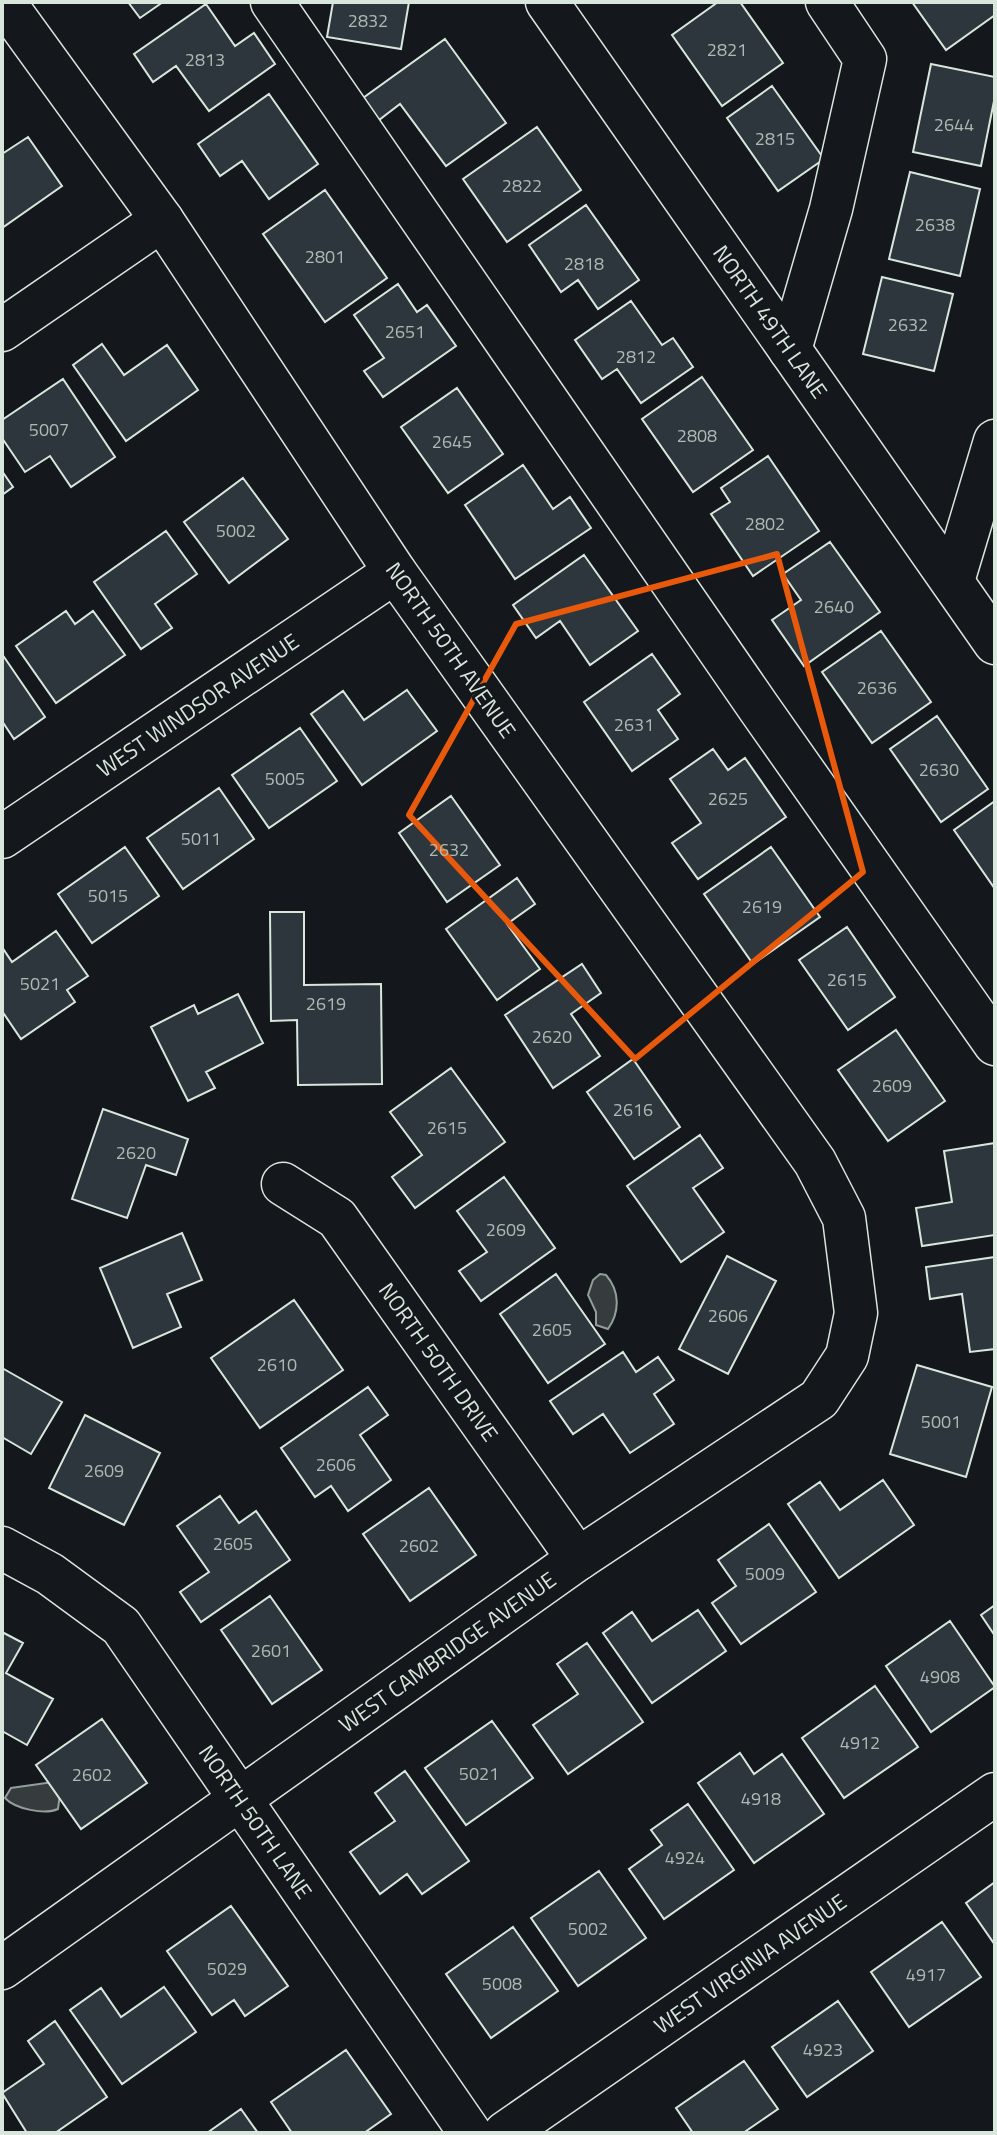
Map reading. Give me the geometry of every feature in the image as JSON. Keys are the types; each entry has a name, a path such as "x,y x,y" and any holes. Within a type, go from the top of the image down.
{"street":[{"name":"NORTH 50TH AVENUE","path":"4,2 162,220 395,572 815,1162 844,1218 856,1313"},
{"path":"272,2 995,1044"},
{"name":"NORTH 49TH LANE","path":"547,2 995,643"},
{"path":"790,350 831,209 865,59 827,2"},
{"path":"2,330 162,220"},
{"path":"953,581 995,441"},
{"name":"WEST WINDSOR AVENUE","path":"2,837 395,572"},
{"name":"NORTH 50TH DRIVE","path":"283,1184 337,1218 578,1559"},
{"name":"WEST CAMBRIDGE AVENUE","path":"2,1968 241,1795 578,1559 819,1399 847,1356 856,1313"},
{"name":"NORTH 50TH LANE","path":"2,1548 50,1574 121,1626 241,1795 470,2133"},
{"name":"WEST VIRGINIA AVENUE","path":"505,2133 995,1794"}],"highlighted area":[{"path":"777,554 863,872 635,1059 409,815 516,624"}],"shaded area":[{"path":"600,1274 611,1281 616,1295 615,1316 608,1329 596,1325 596,1312 588,1295 593,1280"},
{"path":"53,1782 60,1794 58,1809 52,1811 30,1810 5,1798 11,1788"}],"building":[{"path":"128,2 163,2 140,18"},
{"path":"333,2 409,2 401,49 327,37"},
{"path":"718,2 740,2 783,63 722,106 672,35"},
{"path":"912,2 995,2 995,15 946,50"},
{"path":"206,4 235,46 254,33 275,64 209,111 176,66 153,82 134,54"},
{"path":"445,39 506,123 446,166 400,104 379,120 363,98"},
{"path":"931,64 995,77 995,96 981,166 913,152"},
{"path":"772,86 824,159 778,191 727,118"},
{"path":"269,94 318,164 269,199 242,161 220,176 198,144"},
{"path":"537,127 581,190 507,242 463,179"},
{"path":"28,137 62,186 2,228 2,154"},
{"path":"910,172 980,189 960,276 889,259"},
{"path":"325,190 387,278 325,322 263,234"},
{"path":"586,205 639,280 598,309 578,280 561,292 529,245"},
{"path":"882,277 953,294 934,371 863,354"},
{"path":"398,284 417,312 427,305 456,346 383,397 364,371 384,358 354,315"},
{"path":"631,301 662,345 673,338 693,367 641,403 617,369 602,379 575,340"},
{"path":"102,344 124,375 167,345 198,390 126,441 73,365"},
{"path":"702,377 753,450 693,492 642,419"},
{"path":"63,379 115,457 71,487 50,456 25,472 2,438 2,420"},
{"path":"457,388 503,454 448,493 401,427"},
{"path":"768,456 819,531 753,576 711,514 730,502 721,488"},
{"path":"523,465 553,509 570,497 591,528 515,579 465,505"},
{"path":"2,471 13,487 2,495"},
{"path":"243,478 288,539 229,583 184,522"},
{"path":"166,531 197,574 155,604 172,628 141,649 94,582"},
{"path":"830,542 880,612 804,666 772,620 801,600 783,574"},
{"path":"584,555 638,631 590,665 560,621 536,638 513,605"},
{"path":"66,611 75,624 93,611 125,655 56,703 16,646"},
{"path":"881,631 931,702 872,743 822,672"},
{"path":"2,654 45,717 14,739 2,721"},
{"path":"652,654 680,694 658,710 678,739 632,771 584,702"},
{"path":"407,690 437,731 362,785 311,714 343,691 364,720"},
{"path":"937,716 988,789 941,822 890,749"},
{"path":"300,728 337,781 269,828 232,775"},
{"path":"713,749 728,770 745,758 786,817 698,879 672,843 701,823 670,779"},
{"path":"219,788 254,839 183,889 147,838"},
{"path":"451,796 500,865 447,902 399,833"},
{"path":"995,801 995,889 954,830"},
{"path":"125,847 159,896 92,943 58,894"},
{"path":"771,847 820,917 753,964 704,894"},
{"path":"517,878 535,904 507,924 540,969 497,1000 446,929"},
{"path":"270,912 304,912 304,985 381,984 382,1084 298,1085 297,1020 271,1021"},
{"path":"847,927 895,997 848,1030 799,960"},
{"path":"56,931 88,976 67,990 75,1002 21,1039 2,1011 2,947 12,962"},
{"path":"582,964 601,993 571,1014 600,1056 553,1088 505,1015"},
{"path":"238,994 263,1043 206,1072 215,1088 188,1101 151,1027 194,1005 198,1014"},
{"path":"896,1030 945,1101 888,1141 838,1070"},
{"path":"633,1059 680,1127 634,1159 587,1092"},
{"path":"451,1068 505,1142 415,1208 392,1177 422,1155 390,1112"},
{"path":"103,1109 188,1139 176,1175 146,1165 127,1218 72,1199"},
{"path":"700,1135 723,1168 693,1188 724,1232 681,1262 627,1186"},
{"path":"995,1143 995,1235 922,1246 916,1208 952,1202 944,1151"},
{"path":"504,1177 555,1248 481,1301 459,1271 487,1252 457,1211"},
{"path":"182,1233 202,1280 167,1294 181,1327 133,1348 100,1268"},
{"path":"727,1256 776,1281 728,1374 679,1349"},
{"path":"995,1257 995,1349 970,1352 962,1294 930,1299 926,1267"},
{"path":"556,1274 605,1344 548,1383 500,1314"},
{"path":"294,1300 343,1370 260,1428 211,1358"},
{"path":"623,1352 636,1372 658,1357 674,1380 654,1394 674,1424 630,1453 603,1414 573,1434 550,1401"},
{"path":"917,1365 992,1387 966,1477 890,1454"},
{"path":"2,1368 62,1402 31,1454 2,1437"},
{"path":"368,1387 388,1415 360,1435 391,1480 348,1511 331,1486 315,1497 281,1448"},
{"path":"85,1415 160,1453 124,1525 49,1488"},
{"path":"883,1480 914,1525 839,1578 788,1504 820,1482 840,1510"},
{"path":"429,1488 476,1555 410,1601 363,1534"},
{"path":"220,1496 239,1523 256,1511 290,1560 201,1622 180,1592 209,1572 177,1526"},
{"path":"769,1524 816,1592 741,1644 712,1603 736,1586 718,1560"},
{"path":"270,1596 322,1670 272,1704 221,1630"},
{"path":"995,1605 995,1636 981,1615"},
{"path":"698,1610 726,1651 652,1703 603,1633 632,1612 652,1641"},
{"path":"950,1621 995,1687 931,1732 886,1666"},
{"path":"2,1632 23,1643 6,1673 53,1699 27,1745 2,1731"},
{"path":"587,1643 643,1722 568,1774 533,1725 578,1694 557,1664"},
{"path":"875,1686 918,1747 844,1798 802,1738"},
{"path":"102,1719 147,1783 81,1829 36,1765"},
{"path":"492,1721 533,1778 466,1825 425,1768"},
{"path":"740,1753 754,1774 782,1754 824,1814 754,1863 698,1783"},
{"path":"405,1771 469,1861 422,1894 407,1874 380,1894 350,1852 395,1821 375,1793"},
{"path":"688,1804 734,1870 664,1919 629,1869 662,1845 651,1830"},
{"path":"599,1871 646,1938 578,1986 531,1918"},
{"path":"995,1882 995,1945 966,1903"},
{"path":"231,1906 288,1986 245,2016 234,2000 212,2015 167,1951"},
{"path":"942,1922 981,1977 909,2027 871,1972"},
{"path":"513,1927 558,1991 491,2038 446,1974"},
{"path":"164,1987 196,2032 122,2084 70,2010 101,1988 121,2017"},
{"path":"838,2001 873,2051 807,2097 772,2047"},
{"path":"55,2021 107,2097 55,2133 27,2133 2,2093 44,2064 28,2041"},
{"path":"346,2050 391,2114 364,2133 292,2133 271,2102"},
{"path":"744,2061 778,2109 743,2133 693,2133 676,2108"},
{"path":"241,2109 258,2133 207,2133"}]}
